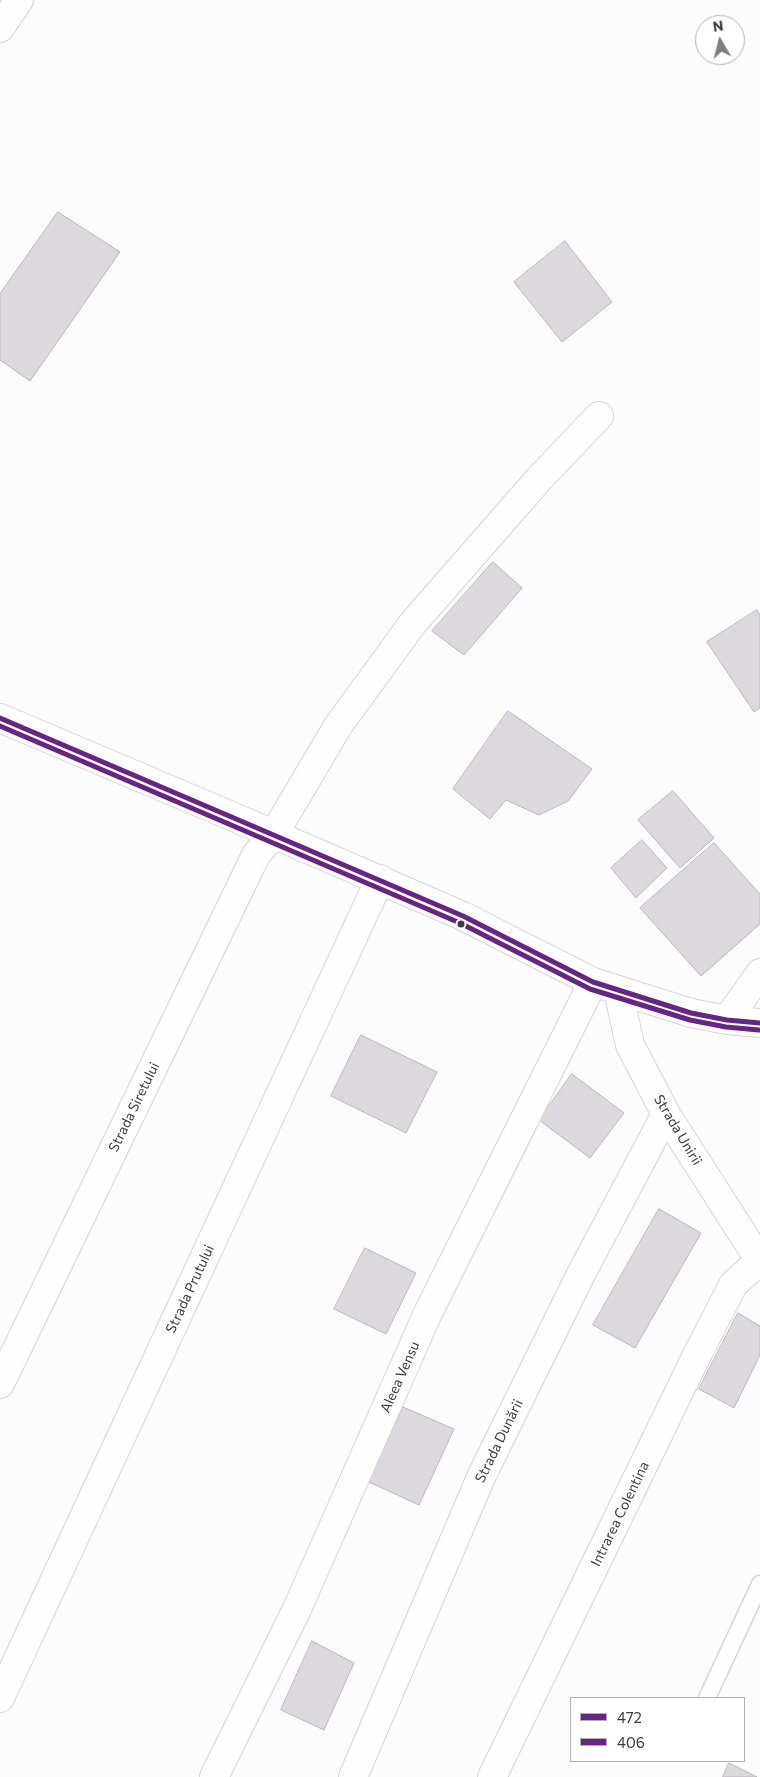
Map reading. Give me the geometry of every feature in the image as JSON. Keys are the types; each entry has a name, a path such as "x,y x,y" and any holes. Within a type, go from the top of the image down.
{"street":[{"path":"0,28 19,0"},
{"name":"Strada Siretului","path":"0,1384 256,855 274,834 338,726 413,623 540,479 599,416"},
{"path":"0,718 380,879 463,916 606,986 691,1013 727,1020 760,1023"},
{"name":"Strada Prutului","path":"0,1698 380,879"},
{"path":"727,1020 760,973"},
{"name":"Strada Unirii","path":"606,986 630,1045 666,1114 760,1261"},
{"name":"Aleea Vensu","path":"214,1777 297,1609 427,1315 606,986"},
{"name":"Strada Dunării","path":"353,1777 482,1475 580,1276 666,1114"},
{"name":"Intrarea Colentina","path":"492,1777 695,1359 733,1285 760,1261"}],"lane":[{"path":"707,1697 760,1584"}],"building":[{"path":"58,212 120,252 30,381 0,360 0,294"},
{"path":"565,241 612,302 562,342 514,282"},
{"path":"493,562 522,588 464,655 432,631"},
{"path":"757,610 760,615 760,708 754,712 707,642"},
{"path":"508,711 592,769 568,801 539,815 506,800 490,819 453,789"},
{"path":"673,791 714,838 680,868 638,820"},
{"path":"642,840 667,868 636,898 611,868"},
{"path":"714,843 760,894 760,924 701,976 640,908"},
{"path":"361,1035 437,1072 406,1133 331,1096"},
{"path":"572,1074 624,1113 590,1158 539,1120"},
{"path":"659,1209 701,1233 635,1348 593,1325"},
{"path":"365,1248 416,1273 386,1334 334,1309"},
{"path":"738,1313 760,1326 760,1355 734,1408 699,1389"},
{"path":"403,1407 454,1429 419,1505 369,1482"},
{"path":"312,1641 354,1663 324,1730 281,1710"},
{"path":"729,1763 757,1777 723,1777"}],"transit line":[{"name":"472","path":"0,718 463,916 593,982 691,1013 727,1020 760,1023"},
{"name":"406","path":"0,726 460,923 590,989 690,1020 726,1027 759,1030"}]}
